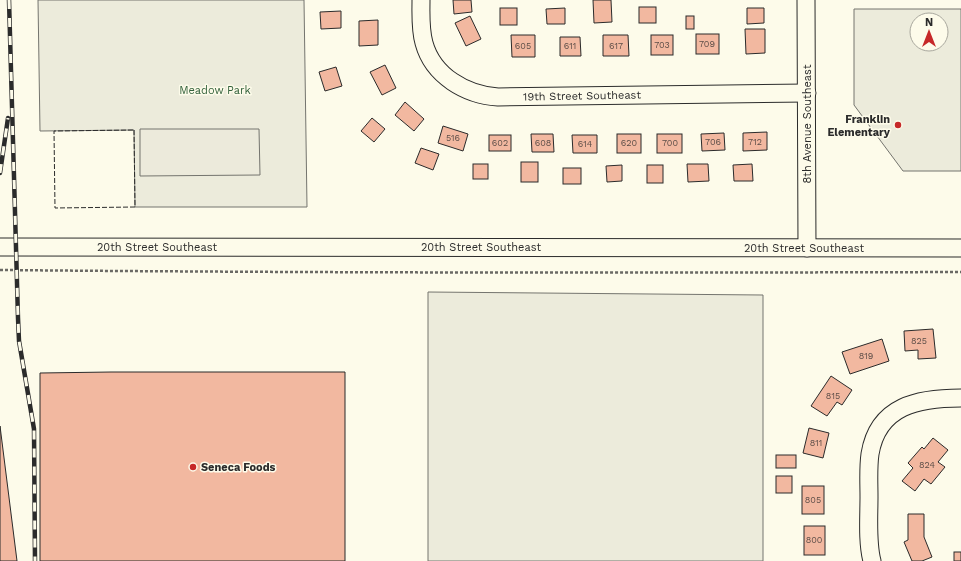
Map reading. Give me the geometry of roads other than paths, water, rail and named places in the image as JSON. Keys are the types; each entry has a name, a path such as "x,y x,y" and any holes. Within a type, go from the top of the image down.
{"street":[{"name":"19th Street Southeast","path":"421,0 421,29 424,42 433,61 451,81 464,89 482,95 498,97 807,93"},
{"name":"8th Avenue Southeast","path":"806,0 807,248"},
{"name":"20th Street Southeast","path":"0,247 268,246 961,248"},
{"path":"872,561 869,504 870,455 878,431 886,420 896,411 909,404 924,400 961,398"}],"railway":[{"path":"9,0 19,341 34,429 35,561"},
{"path":"0,173 8,118"}],"place":[{"name":"Franklin Elementary","path":"898,125"},
{"name":"Seneca Foods","path":"193,467"}],"park label":[{"name":"Meadow Park","path":"215,90"}]}
